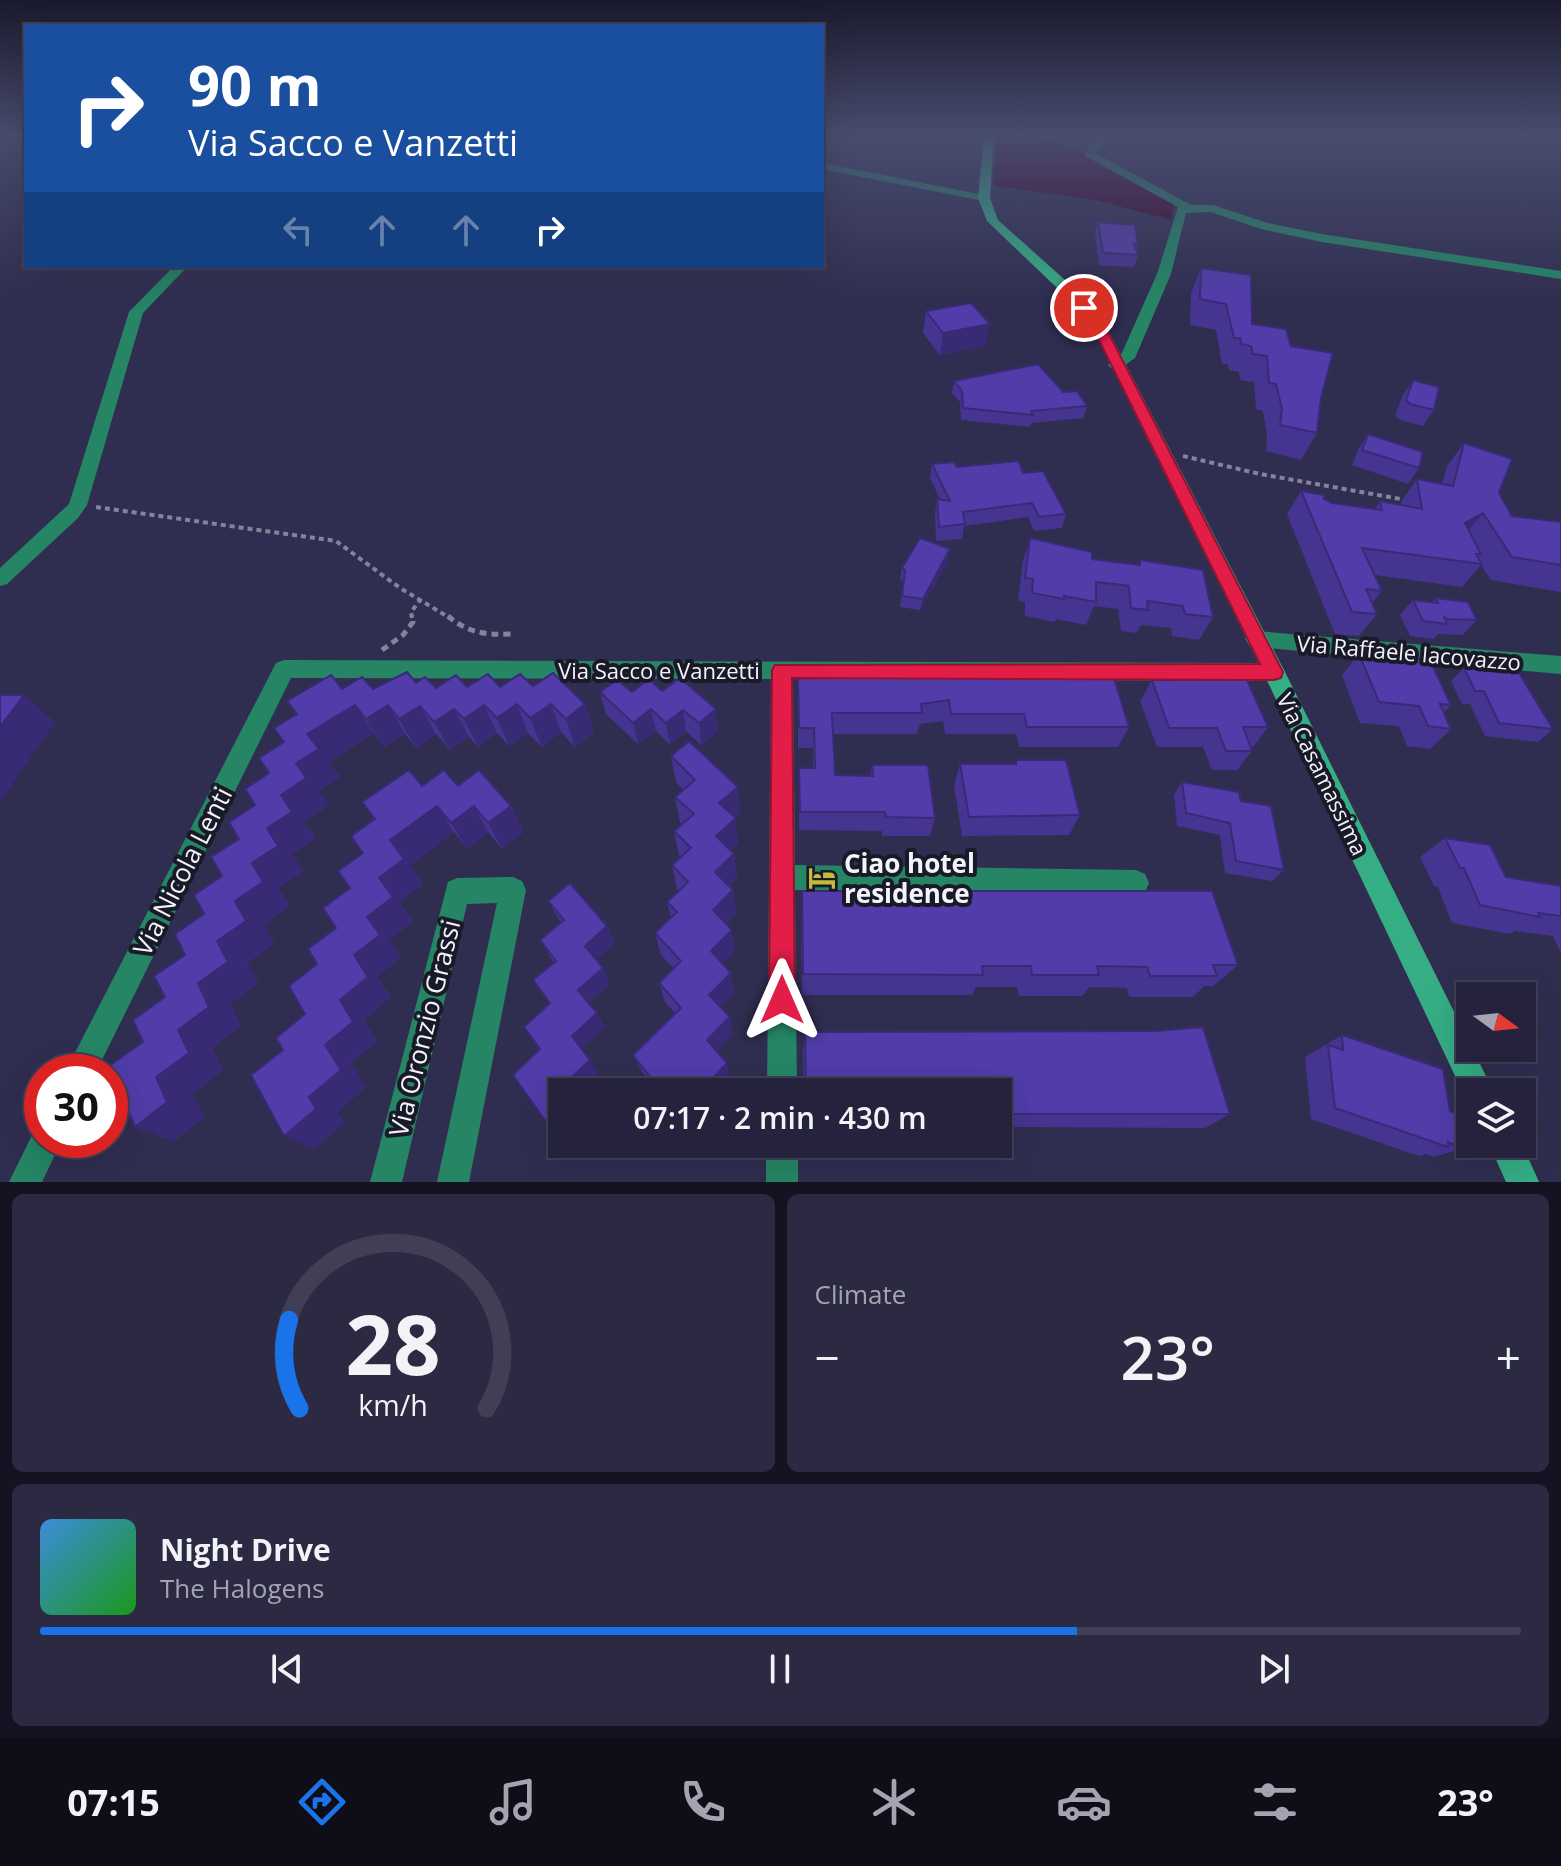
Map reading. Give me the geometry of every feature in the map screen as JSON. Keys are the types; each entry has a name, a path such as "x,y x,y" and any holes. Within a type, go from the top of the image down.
{"main road":[{"path":"984,198 985,190"},
{"name":"Via Casamassima","path":"984,198 993,221 1084,308 1102,332 1116,365 1274,672 1472,1078"},
{"path":"1512,1158 1523,1182"}],"street":[{"path":"944,190 984,198"},
{"path":"1156,190 1187,207 1213,209 1265,226 1322,238 1561,275"},
{"path":"1116,365 1127,358 1164,274 1181,210 1187,207"},
{"path":"0,579 78,505 136,312 179,268"},
{"name":"Via Raffaele Iacovazzo","path":"1256,639 1561,665"},
{"name":"Via Sacco e Vanzetti","path":"284,669 1274,672"},
{"name":"Via Nicola Lenti","path":"89,1054 284,669"},
{"path":"782,670 782,1078"},
{"path":"783,877 1136,883"},
{"name":"Via Oronzio Grassi","path":"386,1182 457,891 513,890 453,1182"},
{"path":"25,1182 37,1158"},
{"path":"782,1158 782,1182"}],"path":[{"path":"1159,450 1260,474 1411,501"},
{"path":"78,505 336,541 400,588 461,627 484,635 511,634"},
{"path":"362,669 403,635 413,622 411,612 421,599"}],"shaded area":[{"path":"1024,190 1150,190 1174,206 1171,220 1096,200"}],"building":[{"path":"1098,222 1135,225 1138,244 1134,244 1138,255 1103,253"},
{"path":"1201,268 1251,275 1252,324 1286,329 1291,346 1333,353 1321,398 1317,433 1280,425 1282,409 1276,384 1269,383 1267,356 1253,354 1251,346 1241,344 1240,338 1234,338 1226,304 1200,299"},
{"path":"971,303 990,324 943,333 926,311"},
{"path":"1038,364 1063,392 1077,391 1087,406 1031,411 1033,415 963,408 962,391 954,381"},
{"path":"1413,380 1439,387 1434,410 1410,404 1406,400"},
{"path":"1368,434 1423,452 1419,468 1362,450"},
{"path":"1464,443 1512,459 1499,493 1512,516 1561,522 1561,565 1512,557 1483,513 1465,523 1481,554 1476,554 1482,564 1362,548 1382,591 1366,589 1377,614 1352,612 1301,491 1324,495 1324,499 1332,503 1382,510 1380,501 1422,509 1417,479 1453,486"},
{"path":"1019,461 1023,473 1043,471 1066,514 1039,517 1032,503 963,512 965,524 939,527 937,499 950,501 932,464 954,462 957,467"},
{"path":"920,538 950,549 923,599 902,596 905,570 902,568"},
{"path":"1030,538 1092,552 1092,559 1140,565 1140,560 1203,570 1213,617 1185,614 1183,606 1147,601 1148,610 1131,608 1129,586 1096,582 1096,602 1032,593 1033,579 1025,578"},
{"path":"1435,598 1468,602 1477,620 1446,619 1444,616 1447,624 1423,621 1413,600 1438,603"},
{"path":"1359,654 1430,660 1451,705 1440,704 1451,729 1428,726 1419,706 1379,702"},
{"path":"1464,668 1519,673 1553,729 1499,723 1484,691 1475,691"},
{"path":"407,672 416,683 425,677 436,688 456,675 467,687 488,674 500,687 520,674 533,686 553,673 585,704 566,719 551,704 530,718 517,704 497,718 484,705 464,719 454,709 434,722 420,706 399,719 388,705 366,719 355,705 307,734 319,749 296,763 306,778 281,795 292,812 267,828 278,846 252,863 263,882 235,901 246,921 217,941 228,962 198,983 209,1007 178,1030 189,1053 156,1077 167,1102 135,1127 128,1111 126,1054 143,1042 133,1020 165,997 154,976 185,955 175,934 204,914 194,895 222,876 211,857 239,839 229,822 255,805 245,789 269,773 259,758 284,742 274,728 297,714 287,701 331,675 342,689 362,677 373,689"},
{"path":"680,678 716,709 699,723 683,710 666,723 651,709 633,723 600,692 617,680 632,692 649,679 662,691"},
{"path":"798,678 1114,678 1129,727 1027,727 1024,714 951,714 949,700 921,704 922,713 832,713 835,775 873,776 872,765 928,765 935,818 886,817 885,812 800,812 799,768 815,768 814,728 799,728"},
{"path":"1152,680 1247,680 1268,727 1243,727 1252,751 1226,751 1217,728 1169,728"},
{"path":"0,695 24,695 0,727"},
{"path":"689,741 738,787 719,803 736,818 716,836 734,854 715,872 733,890 713,910 732,930 711,951 731,973 709,995 730,1017 707,1040 727,1063 713,1078 651,1078 633,1055 681,1008 659,983 681,961 655,933 677,912 667,902 688,882 672,865 691,848 674,831 694,814 675,797 695,780 671,756"},
{"path":"1016,760 1066,760 1080,815 969,817 960,764 1016,764"},
{"path":"409,770 422,786 444,770 458,786 479,770 511,806 488,823 474,806 451,823 437,806 390,840 404,859 379,878 393,897 367,917 380,935 354,955 368,977 340,1000 353,1022 325,1045 341,1070 309,1097 316,1109 284,1136 251,1075 283,1050 276,1038 305,1014 289,986 317,964 308,949 336,928 323,908 350,888 338,871 363,853 351,836 375,819 362,802"},
{"path":"1182,782 1239,792 1241,801 1271,806 1284,870 1236,861 1230,823 1186,813"},
{"path":"1445,838 1490,845 1506,877 1561,886 1561,916 1538,913 1540,917 1480,905 1464,868 1460,868"},
{"path":"570,883 607,926 585,946 603,968 578,990 597,1013 572,1036 590,1060 571,1078 548,1078 548,1125 513,1075 540,1049 524,1027 550,1003 533,980 556,961 540,940 564,920 548,901"},
{"path":"802,891 1212,891 1238,965 1213,965 1217,976 1150,976 1147,967 1097,966 1099,975 1032,975 1031,966 982,966 983,975 803,974"},
{"path":"1203,1027 1230,1114 1012,1114 1012,1078 806,1078 805,1032 1155,1031"},
{"path":"1342,1035 1443,1069 1450,1111 1456,1113 1456,1145 1448,1142 1448,1147 1335,1108 1328,1045 1343,1050"}],"place":[{"name":"Ciao hotel residence","path":"822,878"}],"route":[{"path":"782,1000 782,670 1274,672 1116,365 1102,332 1084,308"}]}
